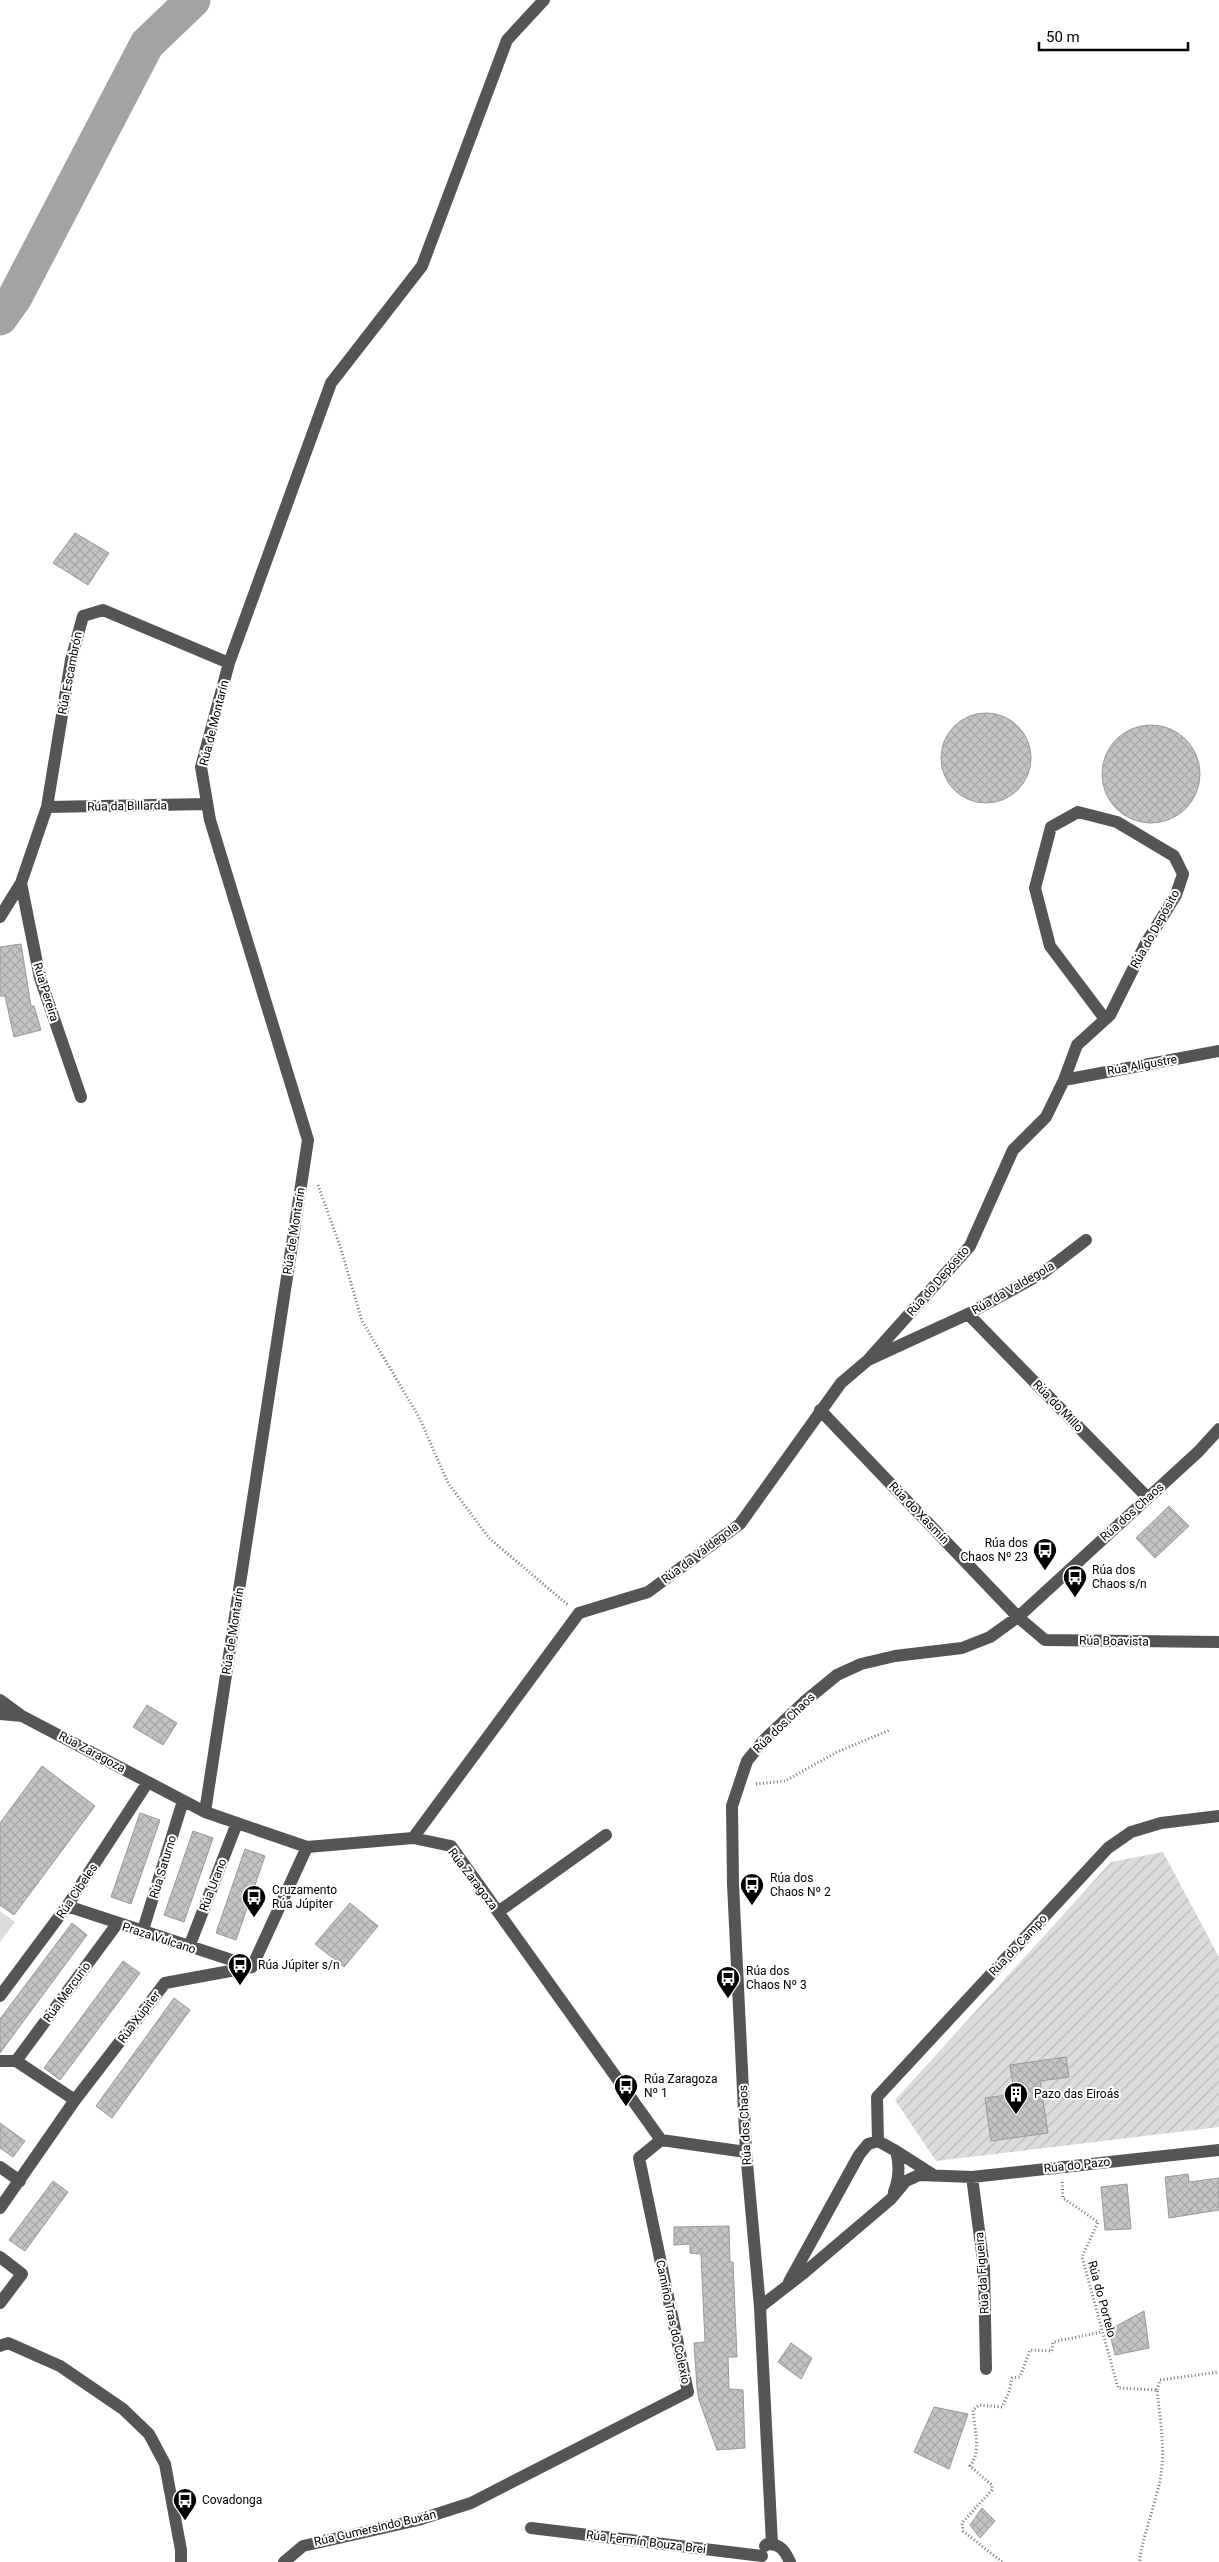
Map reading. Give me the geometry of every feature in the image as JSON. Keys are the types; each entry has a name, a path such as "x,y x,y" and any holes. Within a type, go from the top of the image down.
{"street":[{"name":"Rúa de Montarín","path":"205,1812 308,1140 210,820 201,767 229,663 331,383 422,266 507,40 544,0"},
{"name":"Rúa Escambrón","path":"0,917 21,883 47,807 71,660 83,616 103,610 229,663"},
{"name":"Rúa da Billarda","path":"47,807 207,804"},
{"name":"Rúa do Depósito","path":"868,1360 970,1246 1013,1150 1046,1117 1064,1080 1077,1045 1110,1015 1146,943 1176,895 1183,874 1174,856 1117,822 1078,812 1051,827 1035,888 1050,946 1105,1019"},
{"name":"Rúa Pereira","path":"21,883 40,978 81,1097"},
{"name":"Rúa Aligustre","path":"1064,1080 1219,1051"},
{"name":"Rúa da Valdegola","path":"579,1613 648,1592 740,1524 841,1383 868,1360 968,1314 1043,1273 1086,1240"},
{"name":"Rúa do Millo","path":"968,1314 1148,1498"},
{"name":"Rúa do Xasmín","path":"820,1410 1018,1617"},
{"name":"Rúa dos Chaos","path":"772,2544 760,2307 746,2152 731,1820 738,1786 747,1761 764,1740 804,1702 837,1675 860,1664 895,1656 962,1648 990,1637 1018,1617 1198,1452 1219,1429"},
{"path":"413,1838 579,1613"},
{"name":"Rúa Boavista","path":"1018,1617 1044,1640 1219,1642"},
{"path":"0,1700 22,1716"},
{"path":"0,1714 22,1716"},
{"name":"Rúa Zaragoza","path":"22,1716 205,1812 307,1847 413,1838 451,1846 661,2140"},
{"name":"Rúa Cibeles","path":"0,1996 67,1906 148,1782"},
{"name":"Rúa Saturno","path":"142,1932 184,1801"},
{"name":"Rúa do Campo","path":"878,2141 877,2097 1108,1848 1131,1832 1161,1823 1219,1816"},
{"name":"Rúa Urano","path":"189,1947 237,1822"},
{"path":"498,1912 606,1835"},
{"path":"252,1967 307,1847"},
{"name":"Praza Vulcano","path":"67,1906 252,1967"},
{"name":"Rúa Mercurio","path":"16,2061 117,1924"},
{"name":"Rúa Xúpiter","path":"0,2208 75,2100 165,1984 252,1967"},
{"path":"0,2061 16,2061 75,2100"},
{"path":"661,2140 746,2152"},
{"name":"Camiño Tras do Colexio","path":"471,2503 688,2392 639,2158 661,2140"},
{"path":"878,2141 934,2176"},
{"name":"Rúa do Pazo","path":"786,2287 858,2155 868,2144 878,2141"},
{"name":"Rúa do Pazo","path":"760,2307 891,2199 906,2181 919,2175 972,2177 1219,2150"},
{"path":"891,2199 898,2182 896,2151"},
{"path":"0,2167 20,2181"},
{"name":"Rúa da Figueira","path":"972,2177 984,2268 986,2369"},
{"path":"0,2257 22,2274 0,2303"},
{"path":"0,2346 8,2343 60,2366 123,2409 149,2434 166,2464 181,2550 180,2562"},
{"name":"Rúa Gumersindo Buxán","path":"284,2562 302,2546 418,2520 471,2503"},
{"name":"Rúa Fermín Bouza Brei","path":"531,2528 762,2559"},
{"path":"762,2559 764,2549 768,2544 772,2544 783,2548 790,2562"}],"path":[{"path":"317,1178 362,1321 419,1417 448,1483 489,1538 543,1586 579,1613"},
{"path":"738,1786 785,1781 838,1752 890,1730"},
{"name":"Rúa do Portelo","path":"1061,2167 1063,2198 1098,2222 1082,2257 1118,2388 1157,2390"},
{"path":"1002,2562 963,2531 962,2523 992,2490 992,2485 970,2466 975,2460 977,2447 973,2410 979,2405 1002,2406 1009,2392 1012,2378 1020,2377 1030,2350 1052,2352 1053,2342 1102,2332"},
{"path":"1140,2562 1161,2477 1163,2458 1157,2390 1160,2380 1219,2372"}],"shaded area":[{"path":"1163,1852 1219,1957 1219,2127 936,2161 895,2100 1111,1862"},
{"path":"0,1911 15,1922 0,1942"}],"building":[{"path":"75,533 109,553 88,585 53,563"},
{"path":"977,713 995,713 1011,720 1024,733 1031,749 1031,767 1024,783 1011,796 995,803 977,803 961,796 948,783 941,767 941,749 948,733 961,720"},
{"path":"1151,725 1170,729 1186,739 1196,755 1200,774 1196,793 1186,809 1170,819 1151,823 1132,819 1116,809 1106,793 1102,774 1106,755 1116,739 1132,729"},
{"path":"21,944 31,1006 34,1006 41,1030 14,1037 5,996 0,996 0,947"},
{"path":"1169,1506 1189,1526 1155,1558 1136,1538"},
{"path":"147,1705 177,1723 163,1745 133,1727"},
{"path":"42,1766 95,1806 14,1915 0,1905 0,1823"},
{"path":"140,1813 160,1820 131,1904 111,1897"},
{"path":"193,1831 213,1838 184,1922 164,1915"},
{"path":"245,1849 265,1856 236,1940 216,1933"},
{"path":"350,1903 378,1926 344,1967 315,1944"},
{"path":"72,1923 87,1935 0,2053 0,2019"},
{"path":"123,1961 140,1973 60,2080 44,2068"},
{"path":"174,1998 190,2010 112,2118 96,2106"},
{"name":"Pazo das Eiroás","path":"1066,2057 1069,2077 1040,2081 1048,2133 991,2141 985,2098 1014,2094 1010,2065"},
{"path":"0,2123 25,2141 13,2157 0,2148"},
{"path":"1188,2174 1189,2182 1219,2178 1219,2210 1169,2218 1165,2177"},
{"path":"53,2181 68,2192 25,2251 9,2240"},
{"path":"1127,2184 1131,2229 1105,2230 1101,2187"},
{"path":"729,2226 730,2262 733,2262 737,2357 728,2357 729,2389 743,2390 745,2448 717,2450 699,2400 697,2387 694,2343 705,2342 701,2254 690,2253 690,2244 674,2245 674,2227"},
{"path":"1144,2311 1149,2348 1115,2355 1109,2330"},
{"path":"791,2343 812,2358 801,2379 778,2362"},
{"path":"934,2407 968,2414 949,2469 914,2452"},
{"path":"982,2508 995,2521 980,2538 970,2525"}],"waterway":[{"path":"0,318 15,297 147,44 193,0"}],"place":[{"name":"Rúa dos Chaos Nº 23","path":"1045,1571"},
{"name":"Rúa dos Chaos s/n","path":"1075,1598"},
{"name":"Rúa dos Chaos Nº 2","path":"752,1906"},
{"name":"Cruzamento Rúa Júpiter","path":"254,1918"},
{"name":"Rúa Júpiter s/n","path":"240,1986"},
{"name":"Rúa dos Chaos Nº 3","path":"728,1999"},
{"name":"Rúa Zaragoza Nº 1","path":"626,2107"},
{"name":"Pazo das Eiroás","path":"1016,2115"},
{"name":"Covadonga","path":"185,2521"}]}
